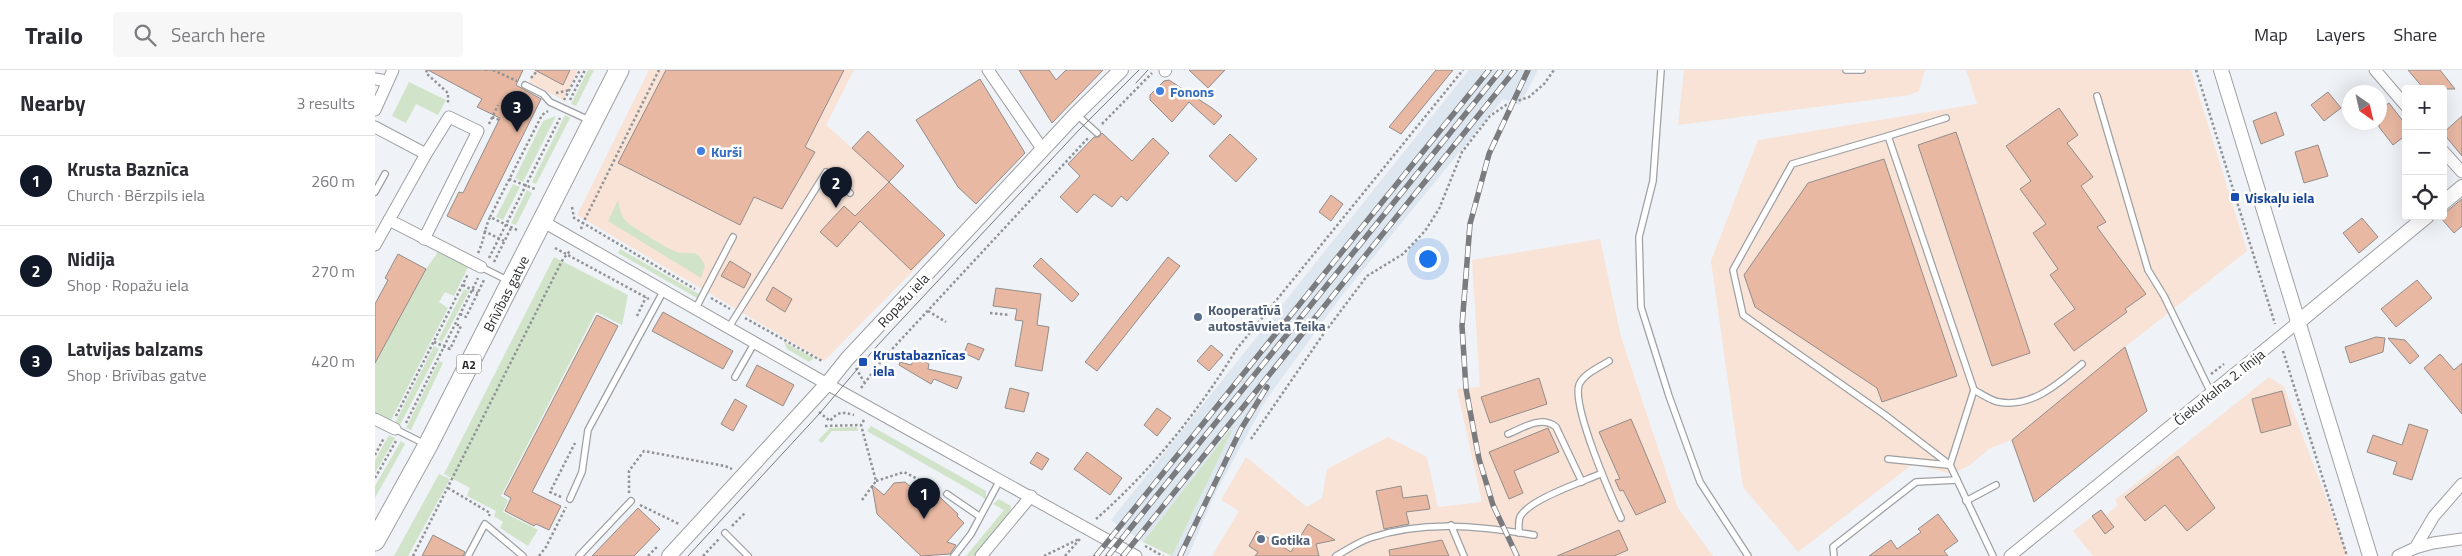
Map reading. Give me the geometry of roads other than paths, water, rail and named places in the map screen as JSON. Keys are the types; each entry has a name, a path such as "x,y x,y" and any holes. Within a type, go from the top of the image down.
{"highway":[{"name":"Brīvības gatve","path":"375,541 428,445 619,70"}],"street":[{"path":"375,110 393,70"},
{"path":"988,70 1043,150"},
{"name":"Ropažu iela","path":"669,556 827,384 847,359 1076,114 1121,70"},
{"path":"2221,70 2370,556"},
{"path":"2375,70 2402,101"},
{"path":"375,79 387,81"},
{"path":"375,244 449,116 478,131 424,239"},
{"path":"375,127 426,154"},
{"path":"2447,155 2462,172"},
{"path":"2447,200 2462,187"},
{"path":"389,220 479,266"},
{"name":"Čiekurkalna 2. līnija","path":"2010,556 2422,220"},
{"path":"542,221 827,384 1136,556"},
{"path":"375,418 396,429"},
{"path":"2415,548 2434,516 2462,484"},
{"path":"981,556 1031,496"},
{"path":"2398,556 2415,548 2433,543 2462,539"}],"lane":[{"path":"1661,70 1653,180 1639,237 1641,307 1671,404 1700,482 1748,556"},
{"path":"1846,70 1862,70"},
{"path":"525,85 546,96 550,102 557,106 593,122"},
{"path":"2097,96 2148,270 2164,296 2211,393"},
{"path":"1076,114 1096,132"},
{"path":"1946,118 1792,164 1733,270 1743,315 1885,415 1950,465 1993,556"},
{"path":"1888,136 1974,390 1950,465"},
{"path":"729,327 826,172 851,193"},
{"path":"375,192 385,174"},
{"path":"696,308 733,237"},
{"path":"479,266 511,282"},
{"path":"570,499 582,472 588,430 664,290"},
{"path":"735,377 755,342"},
{"path":"1609,361 1587,375 1579,385 1579,398 1600,474 1621,518"},
{"path":"1974,390 1999,402 2028,402 2054,387 2083,364"},
{"path":"1507,434 1539,421 1550,422 1556,427 1582,482"},
{"path":"396,429 428,445"},
{"path":"1888,459 1950,465"},
{"path":"1519,533 1519,519 1524,511 1534,504 1600,474"},
{"path":"954,556 971,534 979,516 1001,480"},
{"path":"1835,556 1833,547 1917,482 1957,480"},
{"path":"1966,501 1996,485"},
{"path":"947,494 979,516"},
{"path":"579,556 631,501"},
{"path":"468,556 485,524 523,556"},
{"path":"1451,525 1464,556"},
{"path":"1336,556 1369,538 1397,531 1451,525 1533,535"},
{"path":"725,533 748,556"}],"tram line":[{"path":"688,556 820,413 877,346 1078,131 1139,70"},
{"path":"1136,83 1148,70"}],"railway":[{"path":"1096,556 1489,70"},
{"path":"1108,556 1501,70"},
{"path":"1123,556 1515,70"},
{"path":"1517,556 1493,505 1479,459 1466,389 1462,326 1470,224 1489,154 1528,70"},
{"path":"1180,556 1241,429 1267,387"}],"place":[{"name":"Fonons","path":"1160,91"},
{"name":"Latvijas balzams","path":"517,132"},
{"name":"Kurši","path":"701,151"},
{"name":"Viskaļu iela","path":"2235,197"},
{"name":"Nidija","path":"836,208"},
{"name":"Kooperatīvā autostāvvieta Teika","path":"1198,317"},
{"name":"Krustabaznīcas iela","path":"863,362"},
{"name":"Krusta Baznīca","path":"924,519"},
{"name":"Gotika","path":"1261,539"}]}
